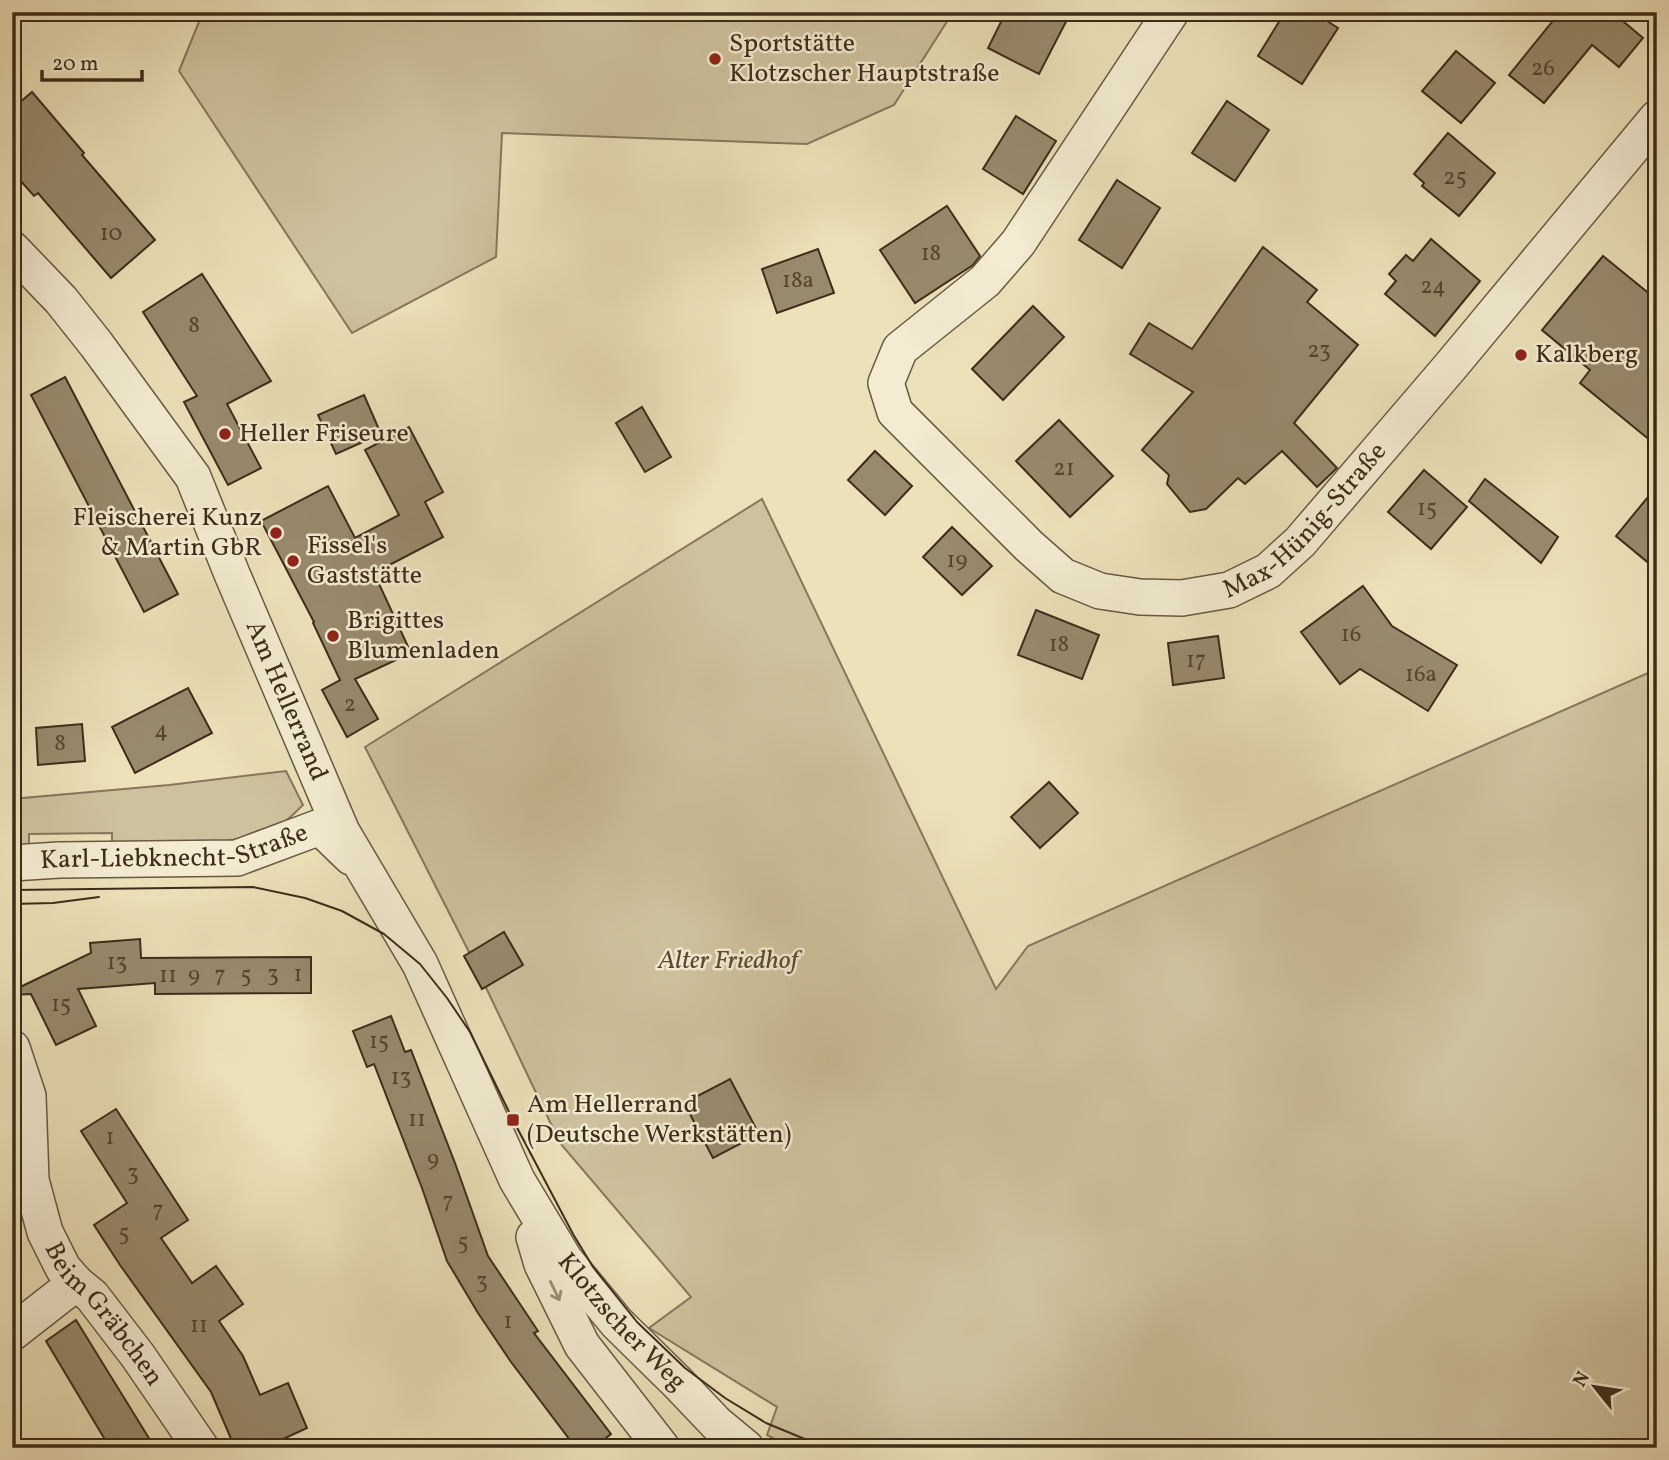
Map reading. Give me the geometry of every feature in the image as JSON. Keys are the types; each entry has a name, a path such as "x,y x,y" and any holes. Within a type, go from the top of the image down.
{"street":[{"name":"Max-Hünig-Straße","path":"1171,12 1018,243 985,281 900,349 886,383 895,412 1029,546 1063,576 1100,591 1140,597 1182,597 1229,590 1268,571 1300,542 1657,118"},
{"name":"Am Hellerrand","path":"12,249 61,300 89,335 193,477 342,832 425,975 517,1180"},
{"name":"Karl-Liebknecht-Straße","path":"12,863 237,858 320,827 362,866"},
{"name":"Beim Gräbchen","path":"12,1048 28,1096 31,1180 45,1232 62,1268 92,1296 138,1356 201,1448"},
{"path":"517,1180 542,1264 582,1345 662,1448"},
{"name":"Klotzscher Weg","path":"517,1180 565,1260 617,1323 717,1424 746,1448"},
{"path":"12,1333 76,1283"}],"green space":[{"path":"203,12 953,12 894,105 807,144 502,133 496,257 352,333 179,71"},
{"name":"Alter Friedhof","path":"762,499 996,989 1028,946 1657,669 1657,1448 791,1448 767,1435 777,1407 649,1328 691,1297 560,1143 470,954 365,747"},
{"path":"286,771 303,805 282,823 242,838 199,845 112,847 112,833 29,834 29,848 12,849 12,799"}],"building":[{"path":"1006,12 1071,12 1039,74 988,48"},
{"path":"1285,12 1313,12 1338,28 1302,84 1258,56"},
{"path":"1560,12 1612,12 1643,38 1619,67 1592,45 1544,103 1509,75"},
{"path":"1456,51 1495,83 1461,123 1422,91"},
{"path":"32,92 155,240 111,278 38,193 34,196 12,171 12,109"},
{"path":"1227,101 1269,130 1235,181 1192,153"},
{"path":"1016,116 1056,141 1023,194 983,169"},
{"path":"1448,133 1495,173 1459,216 1422,186 1424,183 1414,174"},
{"path":"1117,180 1160,208 1122,268 1079,240"},
{"path":"947,206 980,256 973,265 915,303 880,250"},
{"path":"1431,239 1480,281 1435,336 1385,294 1396,281 1389,274 1406,255 1413,261"},
{"path":"1263,247 1317,290 1307,302 1358,345 1294,423 1337,468 1317,487 1282,451 1245,484 1238,478 1206,509 1190,512 1167,484 1169,475 1142,450 1193,392 1130,354 1149,323 1192,349"},
{"path":"818,249 834,293 777,313 762,269"},
{"path":"1603,256 1657,300 1657,446 1580,383 1590,370 1542,330"},
{"path":"202,274 271,381 227,404 261,468 228,485 184,402 197,396 143,312"},
{"path":"1033,306 1064,337 1003,400 972,369"},
{"path":"65,377 178,594 144,612 31,395"},
{"path":"364,395 381,434 336,454 318,415"},
{"path":"642,407 671,457 645,472 616,423"},
{"path":"1059,420 1113,476 1070,517 1016,461"},
{"path":"409,427 443,492 425,502 443,537 374,573 411,653 355,679 378,719 347,737 322,690 340,680 314,622 261,521 328,486 355,538 399,515 365,450"},
{"path":"875,451 912,486 885,515 848,480"},
{"path":"1424,470 1467,507 1431,549 1388,512"},
{"path":"1485,479 1558,537 1541,563 1469,501"},
{"path":"1657,486 1657,570 1616,536"},
{"path":"952,527 992,566 962,595 923,557"},
{"path":"1363,586 1392,626 1457,665 1428,711 1360,669 1340,684 1301,632"},
{"path":"1036,610 1099,635 1082,679 1018,655"},
{"path":"1218,636 1224,678 1173,685 1168,643"},
{"path":"188,688 212,733 135,773 112,727"},
{"path":"82,724 85,761 38,765 36,728"},
{"path":"1049,782 1078,813 1040,848 1011,817"},
{"path":"504,932 523,965 482,989 464,956"},
{"path":"140,939 141,958 311,957 311,993 155,994 155,983 78,989 96,1026 56,1045 31,994 12,995 12,991 91,953 90,943"},
{"path":"391,1016 405,1052 411,1050 488,1256 538,1331 534,1333 611,1434 593,1448 576,1448 511,1362 447,1261 374,1064 367,1067 353,1031"},
{"path":"730,1079 759,1134 713,1158 684,1103"},
{"path":"116,1109 188,1220 161,1238 192,1283 216,1266 243,1304 219,1321 243,1356 260,1395 288,1383 307,1428 281,1440 284,1448 235,1448 211,1392 94,1225 127,1203 81,1131"},
{"path":"76,1320 155,1448 110,1448 46,1341"}],"tram line":[{"path":"12,890 253,887 305,898 342,911 384,934 420,964 470,1032 573,1234 593,1267 637,1322 685,1368 725,1398 766,1423 832,1448"},
{"path":"12,904 53,903 99,897"},
{"path":"1564,1448 1657,1441"}],"place":[{"name":"Sportstätte Klotzscher Hauptstraße","path":"715,59"},
{"name":"Kalkberg","path":"1521,355"},
{"name":"Heller Friseure","path":"225,434"},
{"name":"Fleischerei Kunz & Martin GbR","path":"276,533"},
{"name":"Fissel's Gaststätte","path":"293,561"},
{"name":"Brigittes Blumenladen","path":"333,636"},
{"name":"Am Hellerrand (Deutsche Werkstätten)","path":"513,1120"}]}
